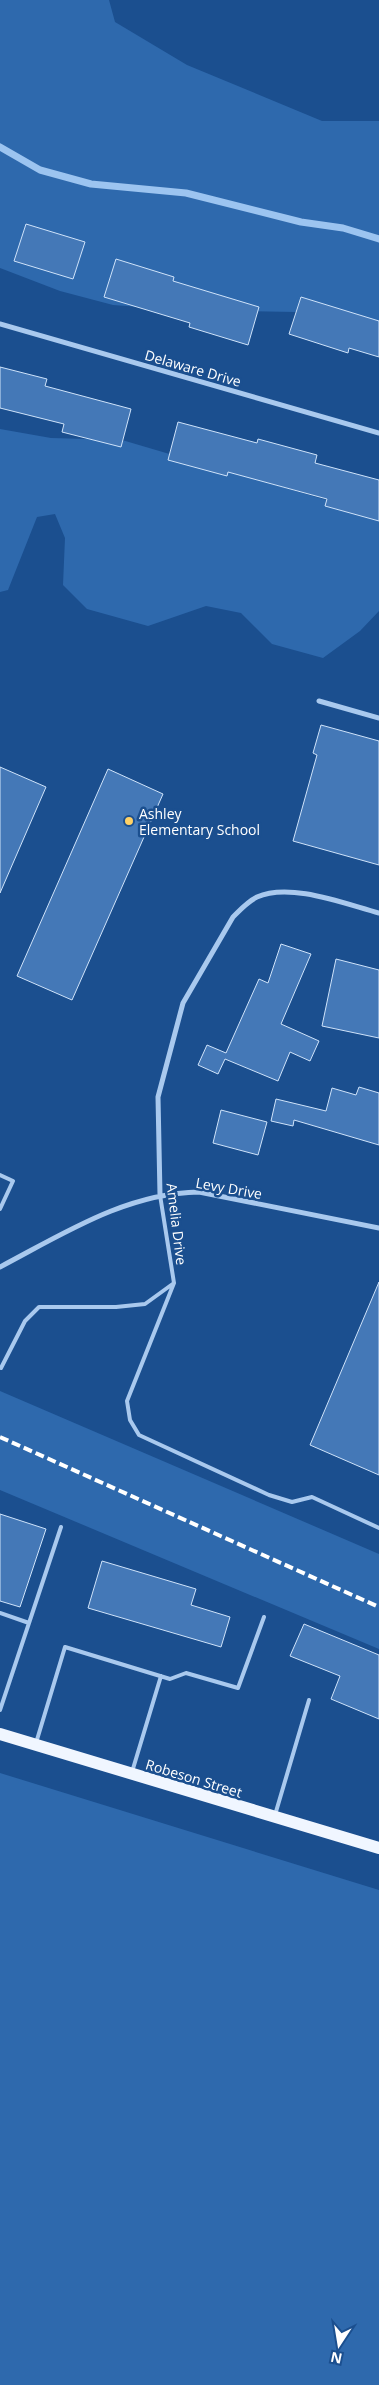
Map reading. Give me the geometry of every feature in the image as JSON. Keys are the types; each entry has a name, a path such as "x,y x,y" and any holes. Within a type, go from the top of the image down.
{"main road":[{"name":"Robeson Street","path":"0,1734 274,1818 379,1847"}],"street":[{"name":"Delaware Drive","path":"0,324 379,433"},
{"path":"319,701 379,718"},
{"name":"Amelia Drive","path":"160,1195 158,1097 183,1003 233,917 244,905 257,897 278,891 293,892 379,913"},
{"name":"Levy Drive","path":"0,1267 94,1218 160,1195 199,1192 379,1228"}],"lane":[{"path":"0,1175 13,1181 0,1209"},
{"name":"Amelia Drive","path":"160,1195 174,1283 127,1401 130,1420 139,1435 269,1496 292,1502 312,1497 379,1528"},
{"path":"1,1368 25,1321 39,1307 116,1307 145,1304 174,1283"},
{"path":"0,1710 60,1527"},
{"path":"0,1613 29,1623"},
{"path":"35,1745 65,1647 170,1679 186,1673 238,1688 264,1617"},
{"path":"131,1774 161,1676"},
{"path":"274,1818 310,1700"}],"shaded area":[{"path":"0,0 109,0 115,22 187,65 322,121 379,121 379,330 297,312 181,310 113,305 60,291 0,268"},
{"path":"0,429 51,438 122,440 377,515 379,517 379,611 360,631 323,658 272,644 241,613 206,606 148,626 87,609 63,585 65,538 55,514 37,517 8,590 0,592"},
{"path":"0,1391 379,1554 379,1649 0,1490"},
{"path":"0,1773 379,1890 379,2385 0,2385"}],"building":[{"path":"26,224 85,242 73,279 14,261"},
{"path":"116,259 174,277 173,281 259,307 248,345 189,327 190,323 104,297"},
{"path":"301,297 379,321 379,357 349,348 348,353 289,334"},
{"path":"0,367 47,379 45,386 131,409 121,447 62,432 64,424 0,408"},
{"path":"178,422 257,443 258,439 317,455 315,463 379,480 379,521 325,506 327,499 228,472 227,476 168,460"},
{"path":"321,725 379,741 379,865 293,841 317,755 313,753"},
{"path":"0,767 46,787 0,893"},
{"path":"108,769 163,794 72,1000 17,976"},
{"path":"281,944 311,954 281,1024 319,1041 310,1061 290,1052 278,1081 225,1059 218,1074 198,1065 207,1045 226,1053 259,979 268,983"},
{"path":"336,959 379,970 379,1038 322,1026"},
{"path":"359,1087 379,1093 379,1145 294,1120 293,1126 271,1121 276,1099 326,1111 332,1088 356,1095"},
{"path":"221,1110 267,1122 258,1155 213,1143"},
{"path":"379,1282 379,1475 310,1445"},
{"path":"0,1514 46,1529 20,1607 0,1601"},
{"path":"102,1561 196,1589 191,1605 230,1617 221,1647 88,1608"},
{"path":"304,1624 379,1655 379,1719 331,1699 340,1676 290,1656"}],"waterway":[{"path":"0,147 40,170 91,184 186,193 301,222 343,228 379,239"}],"railway":[{"path":"0,1437 379,1607"}],"place":[{"name":"Ashley Elementary School","path":"129,821"}]}
